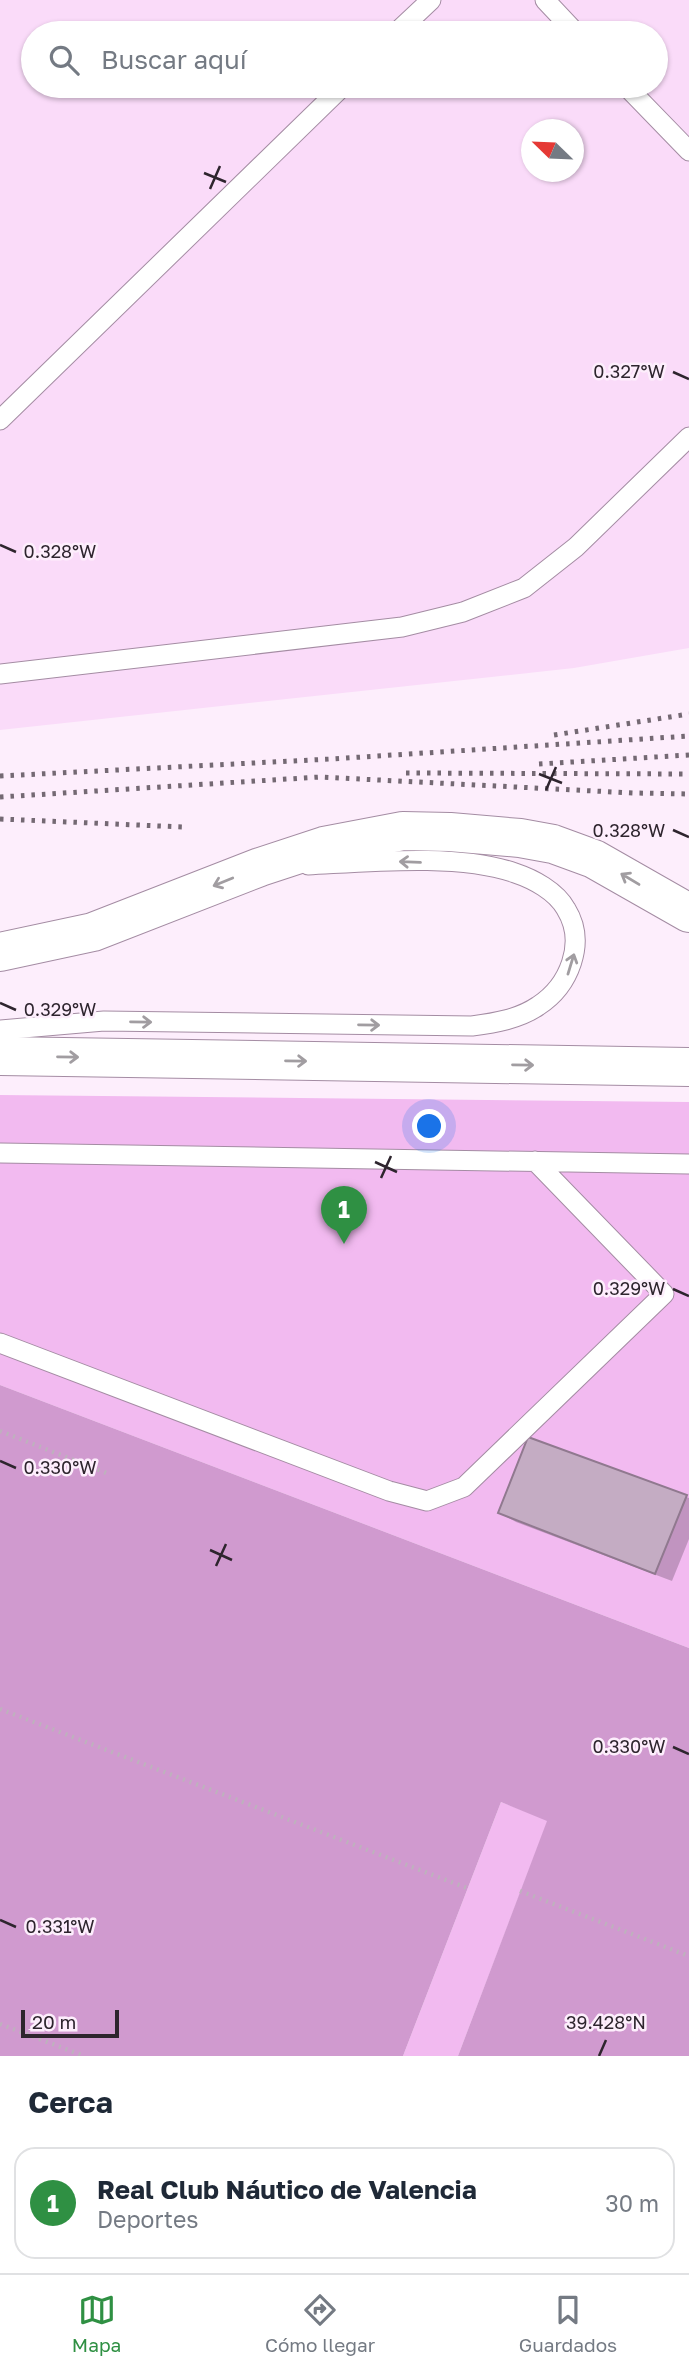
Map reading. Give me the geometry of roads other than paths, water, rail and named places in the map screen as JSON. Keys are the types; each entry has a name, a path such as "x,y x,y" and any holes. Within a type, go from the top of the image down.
{"street":[{"path":"0,952 93,932 260,867 324,846 403,831 520,838 552,844 594,859 689,914"},
{"path":"0,1056 689,1066"}],"lane":[{"path":"409,21 430,0"},
{"path":"545,0 565,21"},
{"path":"0,420 331,98"},
{"path":"638,98 689,151"},
{"path":"0,674 402,627 463,612 524,589 576,547 689,437"},
{"path":"0,1030 104,1021 472,1026 501,1022 538,1007 564,983 572,965 575,947 573,925 566,909 540,884 515,873 457,863 390,861 260,867"},
{"path":"0,1153 689,1164"},
{"path":"0,1343 388,1491 427,1501 464,1487 664,1294 536,1161"}],"railway":[{"path":"554,735 689,714"},
{"path":"0,776 331,759 689,736"},
{"path":"539,764 689,755"},
{"path":"406,773 689,774"},
{"path":"0,797 320,777 689,794"},
{"path":"0,819 183,827"}],"place":[{"name":"Real Club Náutico de Valencia","path":"344,1244"}]}
